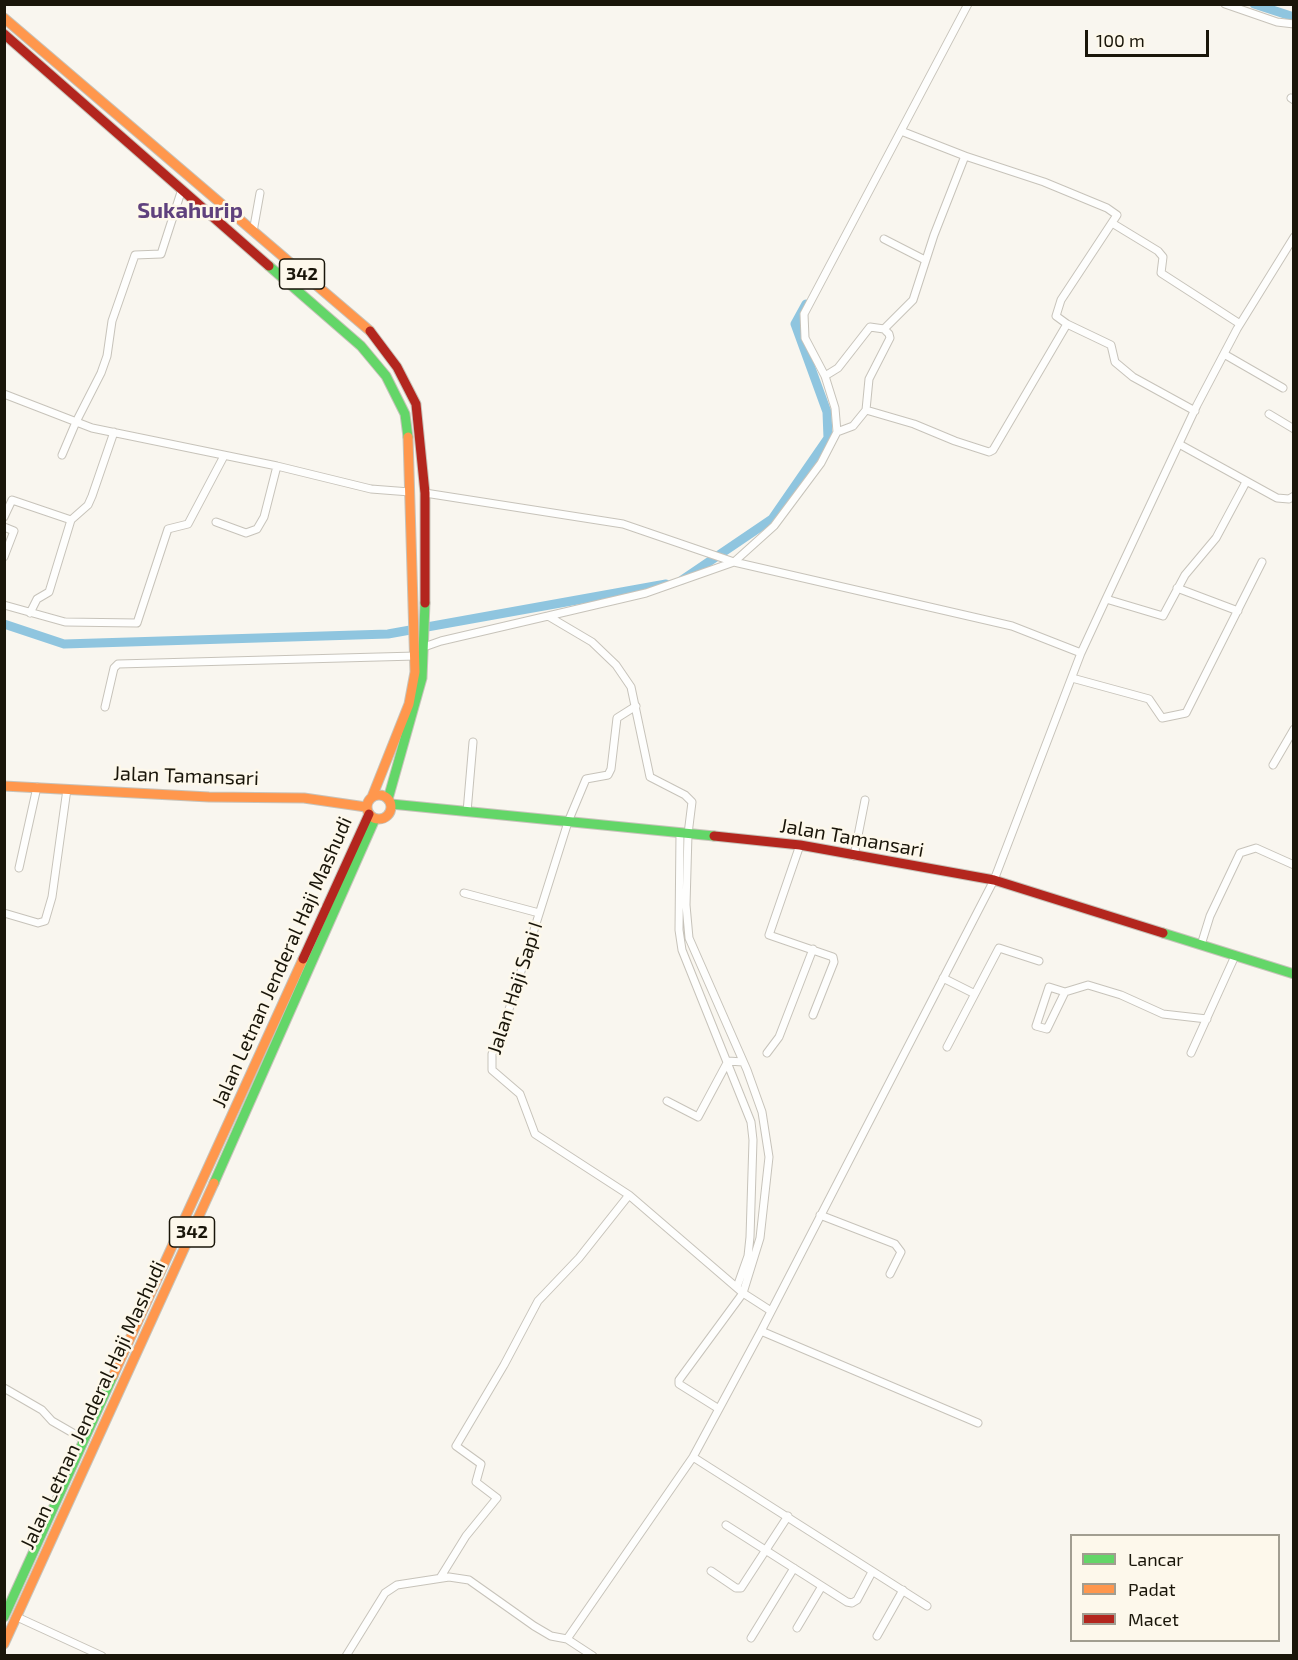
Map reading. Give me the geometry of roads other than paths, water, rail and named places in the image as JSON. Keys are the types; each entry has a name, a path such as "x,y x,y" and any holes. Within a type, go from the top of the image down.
{"main road":[{"name":"342","path":"4,18 376,336 397,367 416,404 425,494 425,619 412,693 372,797"},
{"name":"342","path":"4,34 303,292 361,346 386,376 407,422 413,593 420,648 418,699 389,802"},
{"path":"170,178 179,169"},
{"path":"303,292 311,282"},
{"path":"403,410 416,404"},
{"path":"413,593 425,592"},
{"name":"Jalan Tamansari","path":"4,786 209,797 304,798 370,813"},
{"name":"Jalan Tamansari","path":"372,797 381,795 389,802 467,812 800,844 854,856 994,880 1293,974"},
{"path":"372,797 370,813 389,814 389,802"},
{"name":"Jalan Letnan Jenderal Haji Mashudi","path":"4,1617 370,813"},
{"name":"Jalan Letnan Jenderal Haji Mashudi","path":"4,1644 233,1142 370,813"},
{"path":"224,1137 233,1142"},
{"path":"172,1249 182,1254"},
{"path":"44,1531 54,1534"}],"street":[{"path":"105,707 114,668 118,664 420,648 646,592 731,561 774,526 821,463 837,432 835,408 825,376 805,338 804,314 968,4"},
{"path":"1225,4 1277,22 1293,24"},
{"path":"901,131 965,156 1044,182 1107,208 1117,215 1056,311 1056,316 1067,324 1111,345 1115,362 1133,377 1195,411"},
{"path":"884,330 913,300 925,261 965,156"},
{"path":"62,455 101,373 107,356 112,321 135,255 161,254 182,189"},
{"path":"253,232 260,193"},
{"path":"1112,223 1158,251 1162,257 1161,273 1240,324"},
{"path":"567,1639 693,1457 771,1311 994,880 1072,678 1106,599 1224,354 1293,237"},
{"path":"884,239 925,261"},
{"path":"866,410 914,424 989,452 993,450 1067,324"},
{"path":"825,376 838,368 870,327 884,330 890,338 869,379 866,410 853,426 837,432"},
{"path":"1224,354 1283,388"},
{"path":"4,394 76,422 114,432 277,466 371,489 411,492"},
{"path":"1269,414 1293,429"},
{"path":"30,613 37,599 49,592 71,520 88,505 114,432"},
{"path":"1179,444 1277,498 1288,499 1293,496"},
{"path":"4,605 73,623 137,623 168,530 188,524 224,456"},
{"path":"216,522 246,533 257,529 266,509 277,466"},
{"path":"1106,599 1161,617 1177,588 1216,538 1246,482"},
{"path":"425,494 623,524 731,561 1012,626 1082,653"},
{"path":"4,517 12,500 71,520"},
{"path":"4,527 14,533 4,557"},
{"path":"1072,678 1149,699 1162,718 1179,716 1189,710 1262,562"},
{"path":"1177,588 1238,611"},
{"path":"548,616 592,642 610,658 632,687 650,777 685,795 692,802 684,833 679,930 682,950 698,995 747,1108 753,1140 748,1256 737,1287"},
{"name":"Jalan Haji Sapi I","path":"636,705 617,718 611,769 608,775 586,779 568,822 506,1019 492,1054 492,1070 520,1094 535,1134 629,1195 743,1293 771,1311"},
{"path":"1273,765 1293,729"},
{"path":"467,812 473,742"},
{"path":"19,868 37,787"},
{"path":"4,914 38,924 45,921 52,897 67,789"},
{"path":"854,856 865,800"},
{"path":"684,833 689,938 728,1023 762,1112 769,1157 760,1238 743,1293 679,1380 679,1384 718,1409"},
{"path":"800,844 769,935 826,952 833,957 834,962 813,1015"},
{"path":"1201,945 1210,916 1240,853 1256,848 1293,865"},
{"path":"464,893 539,913"},
{"path":"947,1047 999,948 1039,961"},
{"path":"767,1053 779,1037 813,949"},
{"path":"1191,1053 1235,956"},
{"path":"943,978 974,993"},
{"path":"1065,992 1047,1029 1042,1030 1034,1024 1049,987 1065,992 1088,985 1121,995 1163,1014 1207,1019"},
{"path":"728,1061 743,1062"},
{"path":"668,1101 698,1116 728,1061"},
{"path":"440,1578 466,1536 497,1497 476,1482 481,1464 456,1446 504,1365 538,1301 579,1257 629,1195"},
{"path":"820,1215 895,1244 901,1252 890,1274"},
{"path":"761,1330 978,1423"},
{"path":"4,1389 42,1410 52,1421 85,1440"},
{"path":"693,1457 927,1606"},
{"path":"711,1571 740,1588 788,1516"},
{"path":"726,1525 852,1603 857,1600 872,1572"},
{"path":"751,1638 794,1568"},
{"path":"346,1656 385,1593 397,1585 440,1578 469,1580 534,1626 551,1636 567,1639 593,1656"},
{"path":"797,1628 822,1586"},
{"path":"877,1636 903,1590"},
{"path":"17,1617 102,1656"}],"waterway":[{"path":"1254,4 1294,17"},
{"path":"682,580 772,519 828,438 827,412 795,324 806,304"},
{"path":"4,624 64,644 388,634 666,584"}],"district":[{"name":"Sukahurip","path":"190,211"}]}
